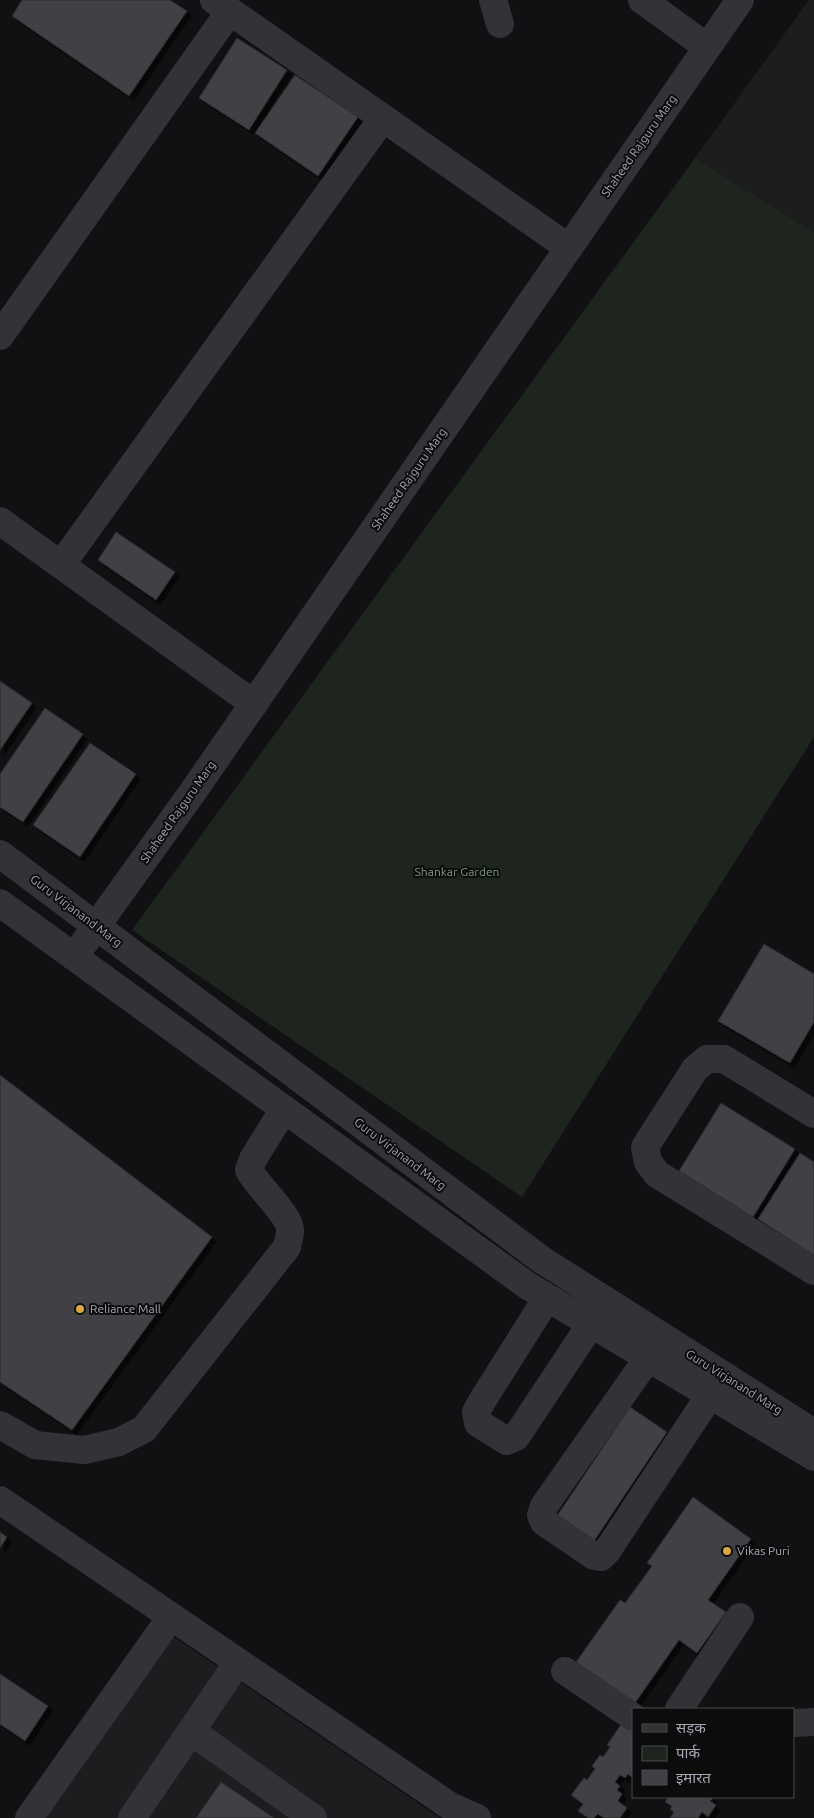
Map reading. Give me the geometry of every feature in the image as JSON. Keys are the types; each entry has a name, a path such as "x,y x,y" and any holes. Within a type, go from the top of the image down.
{"street":[{"path":"642,0 708,47"},
{"name":"Shaheed Rajguru Marg","path":"74,957 254,704 740,0"},
{"path":"0,336 222,5 569,248"},
{"path":"61,565 383,118"},
{"path":"0,521 254,704"},
{"name":"Guru Virjanand Marg","path":"0,854 542,1260 812,1441"},
{"name":"Guru Virjanand Marg","path":"0,903 528,1286 710,1395 812,1441"},
{"path":"814,1114 724,1059 708,1059 695,1069 645,1148 648,1162 658,1174 814,1271"},
{"path":"0,1425 35,1445 84,1450 119,1442 144,1429 287,1247 291,1230 286,1218 254,1180 248,1170 253,1158 284,1109"},
{"path":"547,1298 482,1401 476,1412 478,1423 507,1440 516,1437 591,1324"},
{"path":"648,1358 544,1506 541,1515 544,1522 594,1556 601,1557 606,1551 710,1395"},
{"path":"0,1500 450,1806 477,1818"},
{"path":"29,1818 171,1617"},
{"path":"680,1708 740,1617"},
{"path":"132,1818 238,1662"},
{"path":"565,1671 632,1716"},
{"path":"794,1724 814,1722"},
{"path":"191,1731 313,1818"}],"shaded area":[{"path":"809,0 814,0 814,232 695,158"},
{"path":"171,1635 440,1818 45,1818"}],"green space":[{"name":"Shankar Garden","path":"695,158 814,232 814,737 522,1197 132,930"}],"building":[{"path":"22,0 170,0 187,11 129,96 12,16"},
{"path":"237,38 287,70 249,130 199,98"},
{"path":"295,75 358,117 318,176 255,133"},
{"path":"116,532 175,572 156,600 98,560"},
{"path":"0,681 32,703 0,750"},
{"path":"45,708 83,734 23,822 0,807 0,774"},
{"path":"90,743 136,774 80,857 33,825"},
{"path":"764,944 814,974 814,1022 790,1063 718,1021"},
{"name":"Reliance Mall","path":"0,1075 212,1237 72,1430 0,1382"},
{"path":"721,1103 795,1149 753,1217 679,1171"},
{"path":"800,1153 814,1162 814,1255 758,1219"},
{"path":"630,1407 667,1432 592,1544 555,1519"},
{"path":"693,1497 751,1539 708,1600 726,1612 697,1653 679,1640 635,1703 576,1662 620,1600 625,1603 652,1566 647,1563"},
{"path":"0,1532 7,1537 0,1548"},
{"path":"0,1674 48,1706 25,1741 0,1724"},
{"path":"622,1723 632,1729 632,1777 628,1774 625,1778 620,1775 615,1782 620,1786 617,1790 622,1794 618,1801 627,1808 620,1818 604,1818 598,1814 594,1818 588,1818 578,1811 583,1804 571,1795 584,1778 587,1780 595,1769 592,1766 600,1755 603,1757 610,1747 607,1745"},
{"path":"221,1782 274,1818 196,1818"},
{"path":"668,1798 713,1798 710,1801 716,1805 708,1817 702,1812 698,1818 670,1818 674,1812 670,1809 672,1806 665,1802"}],"place":[{"name":"Reliance Mall","path":"80,1309"},
{"name":"Vikas Puri","path":"727,1551"}]}
